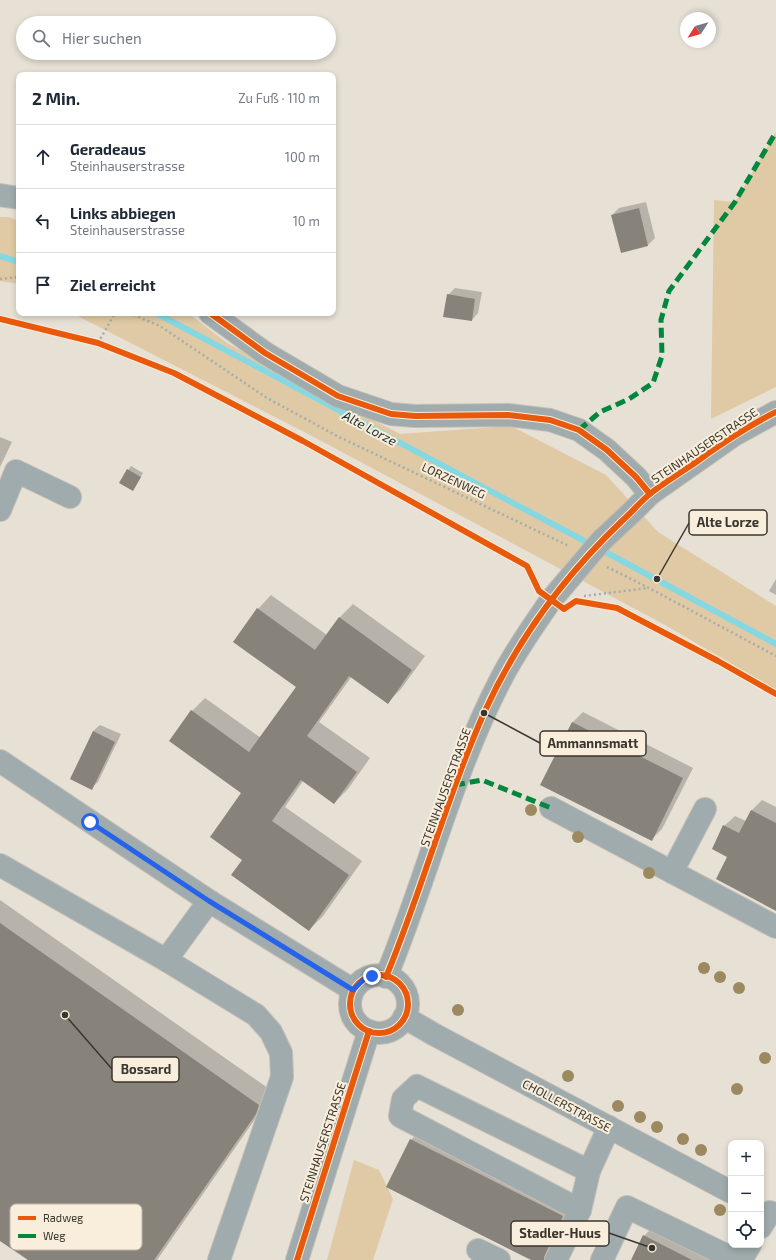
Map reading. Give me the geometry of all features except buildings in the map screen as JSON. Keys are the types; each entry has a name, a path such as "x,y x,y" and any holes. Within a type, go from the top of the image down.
{"street":[{"path":"0,195 16,198"},
{"path":"214,316 265,353 338,396 391,414 415,416 508,415 550,420 579,430 607,450 636,477 650,494"},
{"name":"STEINHAUSERSTRASSE","path":"386,976 404,933 455,785 484,713 502,676 519,647 551,600 601,541 650,494 734,436 776,412"},
{"path":"0,510 16,471 70,497"},
{"path":"0,761 209,901 353,990"},
{"path":"551,808 776,927"},
{"path":"672,872 705,809"},
{"path":"0,865 166,960 256,1015 271,1032 281,1053 282,1077 219,1260"},
{"path":"166,960 209,901"},
{"path":"377,975 386,976 392,978 400,985 406,995 407,1006 404,1017 398,1025 389,1031 379,1033 369,1031 359,1024 352,1014 350,1002 353,990 359,983 367,978 377,975"},
{"name":"CHOLLERSTRASSE","path":"404,1017 435,1035 728,1190"},
{"name":"STEINHAUSERSTRASSE","path":"297,1260 369,1031"},
{"path":"580,1210 400,1116 403,1099 417,1086 589,1171"},
{"path":"556,1260 580,1210 589,1171 609,1127"},
{"path":"602,1260 627,1207 736,1260"},
{"path":"741,1260 748,1248"},
{"path":"478,1250 499,1260"}],"path":[{"path":"0,279 16,276"},
{"path":"98,343 113,316"},
{"path":"602,565 649,588 776,656"},
{"path":"551,600 649,588"}],"shaded area":[{"path":"776,132 776,387 711,419 714,200 735,202"},
{"path":"0,217 9,217 16,220 16,284 0,281"},
{"path":"78,316 192,316 227,343 400,434 511,426 606,475 658,532 776,606 776,690 667,626 312,436"},
{"path":"354,1160 379,1170 393,1199 373,1260 327,1260"}],"waterway":[{"name":"Alte Lorze","path":"0,256 16,261"},
{"name":"Alte Lorze","path":"162,316 592,545"},
{"name":"Alte Lorze","path":"600,549 776,644"}],"marked path":[{"path":"579,430 600,412 629,399 653,383 662,356 661,320 669,291 735,202 776,132"},
{"path":"455,785 482,780 551,808"}],"cycle path":[{"path":"214,316 265,353 338,396 391,414 415,416 508,415 550,420 579,430 607,450 636,477 650,494"},
{"path":"0,319 98,343 174,373 303,441 527,566 539,591 564,609 576,601 617,608 718,661 776,694"},
{"path":"386,977 470,745 497,686 527,634 581,563 647,496 712,450 776,412"},
{"path":"379,975 395,980 403,988 408,1004 403,1020 395,1028 379,1033 363,1028 355,1020 350,1004 355,988 363,980 379,975"},
{"path":"297,1260 369,1031"}],"place":[{"name":"Alte Lorze","path":"657,579"},
{"name":"Ammannsmatt","path":"484,713"},
{"name":"Bossard","path":"65,1015"},
{"name":"Stadler-Huus","path":"652,1248"}],"route":[{"path":"90,822 209,901 353,990 363,980 372,976"}]}
